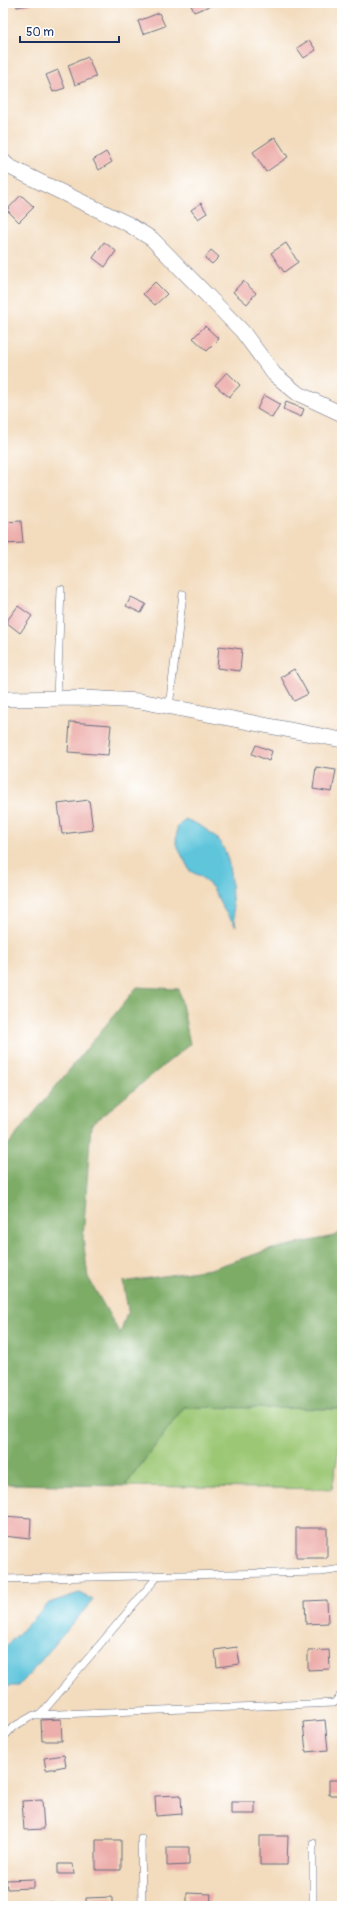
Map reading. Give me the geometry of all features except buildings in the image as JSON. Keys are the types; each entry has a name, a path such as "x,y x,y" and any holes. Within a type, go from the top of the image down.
{"street":[{"path":"3,161 8,166 128,224 152,239 242,331 274,374 297,393 340,411"},
{"path":"3,699 57,698 140,701 342,740"}],"lane":[{"path":"57,698 61,589"},
{"path":"169,707 183,594"},
{"path":"3,1579 321,1572 342,1569"},
{"path":"40,1715 158,1576"},
{"path":"3,1738 13,1727 34,1715 334,1703 342,1694"},
{"path":"141,1838 142,1906"},
{"path":"313,1843 313,1906"}],"green space":[{"path":"137,987 179,989 190,1044 91,1125 83,1239 88,1277 120,1334 128,1310 123,1282 210,1269 268,1250 334,1236 342,1231 342,1409 184,1407 125,1486 3,1484 3,1151"},
{"path":"184,1407 342,1409 342,1431 332,1489 125,1486"}],"water":[{"path":"185,819 204,828 216,838 224,850 231,877 233,909 236,926 224,910 213,888 200,876 190,871 176,844 177,828"},
{"path":"79,1593 93,1600 19,1686 3,1686 3,1649 49,1603"}]}
